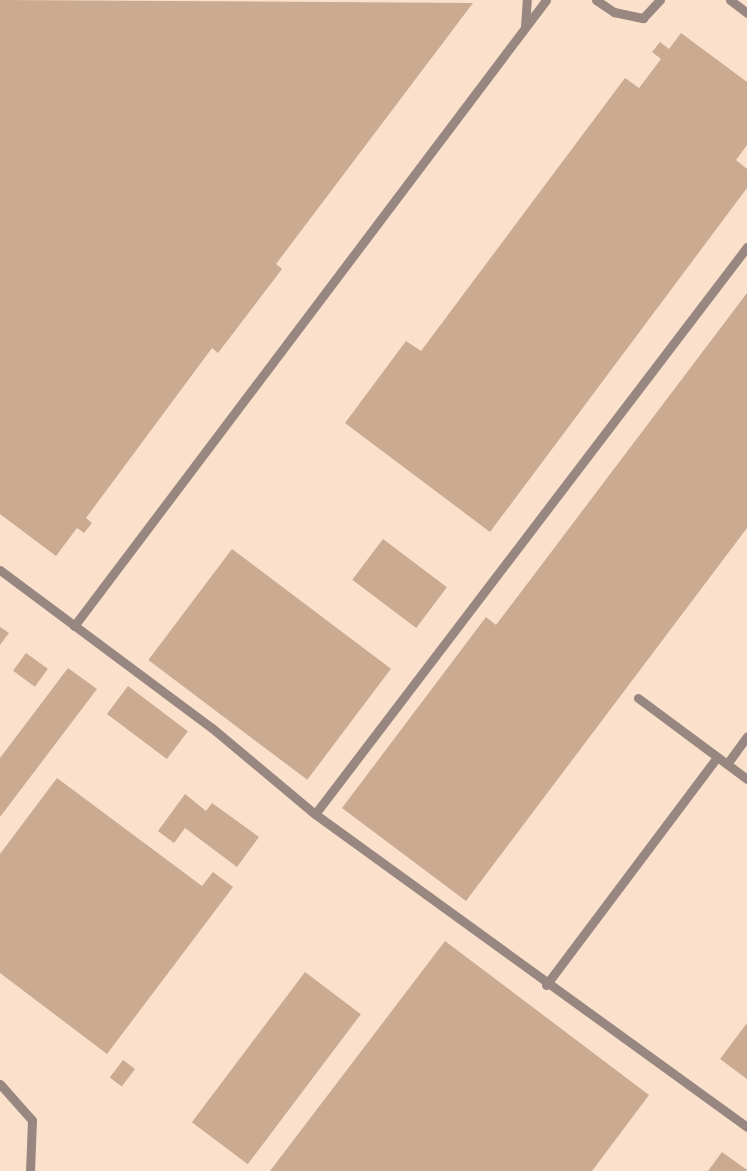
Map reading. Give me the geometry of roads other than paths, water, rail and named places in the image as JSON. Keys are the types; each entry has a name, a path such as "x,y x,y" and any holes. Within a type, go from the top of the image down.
{"lane":[{"path":"525,28 527,0"},
{"path":"74,626 546,0"},
{"path":"596,0 614,12 643,18 660,0"},
{"path":"730,0 747,13"},
{"path":"315,814 747,247"},
{"path":"0,570 315,814 546,985 747,1127"},
{"path":"638,698 747,779"},
{"path":"726,764 747,736"},
{"path":"546,985 717,757"},
{"path":"0,1084 32,1119 30,1171"}]}
